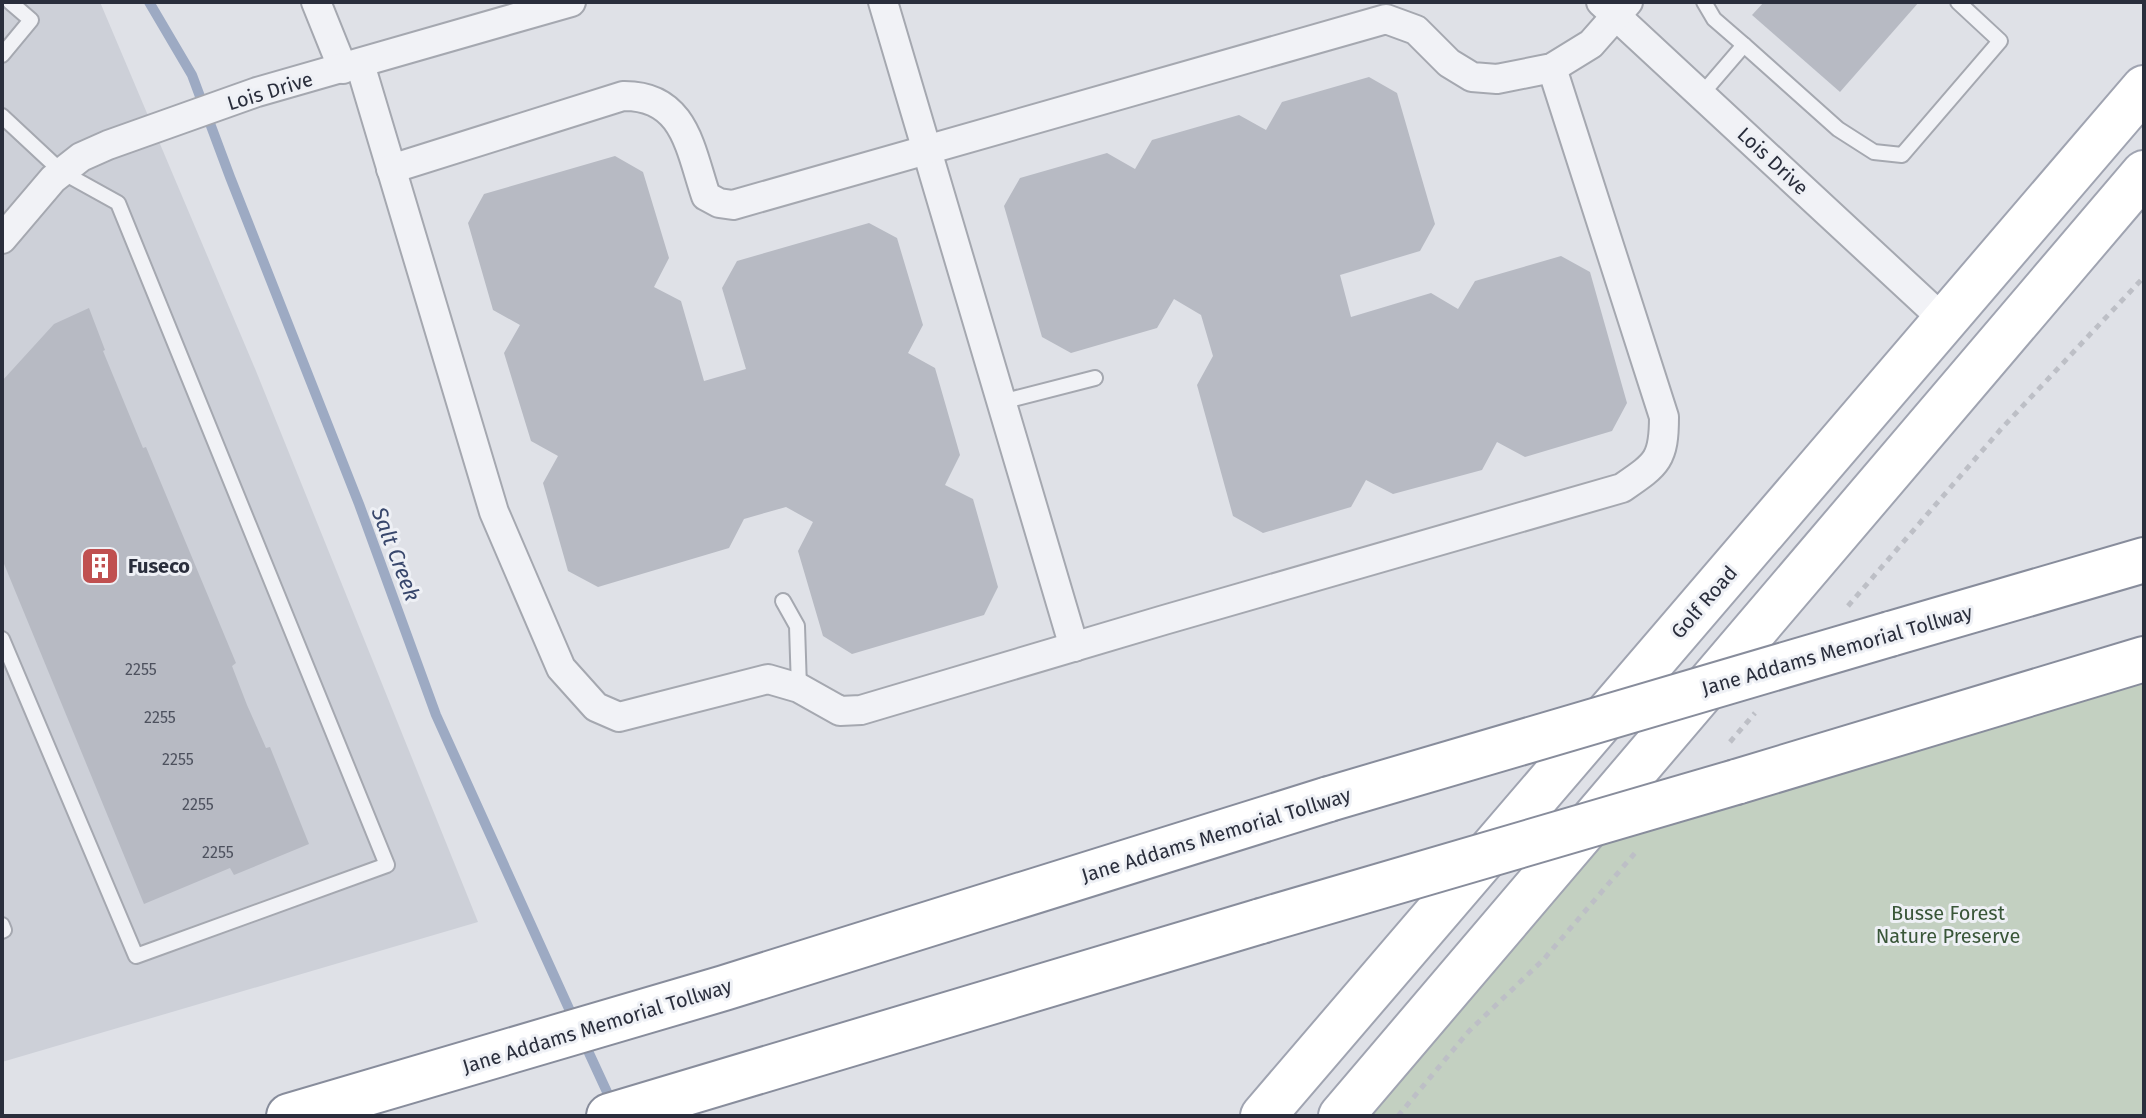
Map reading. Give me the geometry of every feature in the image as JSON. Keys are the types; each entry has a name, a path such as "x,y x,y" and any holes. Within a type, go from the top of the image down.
{"main road":[{"name":"Golf Road","path":"1263,1116 2144,88"},
{"path":"1341,1116 2144,173"},
{"name":"Jane Addams Memorial Tollway","path":"289,1116 724,988 1329,799 2144,560"},
{"path":"609,1116 1261,921 1730,766 2144,659"}],"street":[{"path":"316,2 351,66 391,169 494,512 561,668 596,707 619,717 768,679 799,688 840,711 861,710 1622,488 1652,467 1664,446 1664,417 1552,68"},
{"name":"Lois Drive","path":"2,239 53,179 81,157 257,92 571,2"},
{"path":"883,2 1074,647"},
{"path":"391,169 623,96 643,96 663,105 681,122 706,196 719,203 733,205 1386,19 1416,30 1449,63 1472,77 1497,79 1552,68 1591,44 1615,7"},
{"name":"Lois Drive","path":"1615,7 1701,95 1945,321"}],"lane":[{"path":"2,55 31,20 10,2"},
{"path":"1704,2 1714,19 1838,129 1874,152 1902,155 2000,41 1958,2"},
{"path":"1701,95 1744,45"},
{"path":"2,116 62,172 118,203 387,865 136,956 2,639"},
{"path":"1001,402 1095,378"},
{"path":"783,601 797,626 799,688"},
{"path":"2,925 2,931"}],"path":[{"path":"1847,607 2010,419 2144,277"},
{"path":"1730,766 1765,702"},
{"path":"1398,1116 1469,1031 1544,959 1642,844"}],"shaded area":[{"path":"2,2 100,2 256,371 478,922 2,1062"}],"green space":[{"name":"Busse Forest Nature Preserve","path":"2144,663 2144,1116 1341,1116 1590,827"}],"building":[{"path":"1764,2 1919,2 1840,92 1752,15"},
{"path":"1369,77 1397,93 1435,224 1420,251 1340,275 1351,317 1431,293 1458,309 1475,281 1561,256 1590,272 1627,403 1612,431 1525,457 1497,442 1482,470 1393,494 1366,480 1351,507 1263,533 1233,516 1197,385 1213,356 1201,315 1174,299 1157,328 1071,353 1042,337 1004,206 1020,178 1107,153 1135,169 1152,140 1239,115 1266,130 1282,102"},
{"path":"615,156 643,172 669,258 654,287 681,301 704,381 746,369 722,288 737,261 869,223 897,238 923,325 908,353 935,368 960,455 945,485 973,499 998,587 984,615 852,654 823,636 798,551 813,522 786,507 744,519 729,548 598,587 568,571 543,483 558,456 531,441 504,353 520,325 493,310 468,223 484,194"},
{"path":"89,308 103,351 143,448 146,447 236,663 232,666 247,705 266,748 270,747 309,844 234,875 230,868 144,904 2,559 2,381 54,324"}],"waterway":[{"name":"Salt Creek","path":"149,2 192,75 359,504 436,715 575,1022"},
{"name":"Salt Creek","path":"583,1040 613,1105"}],"place":[{"name":"Fuseco","path":"100,566"}]}
